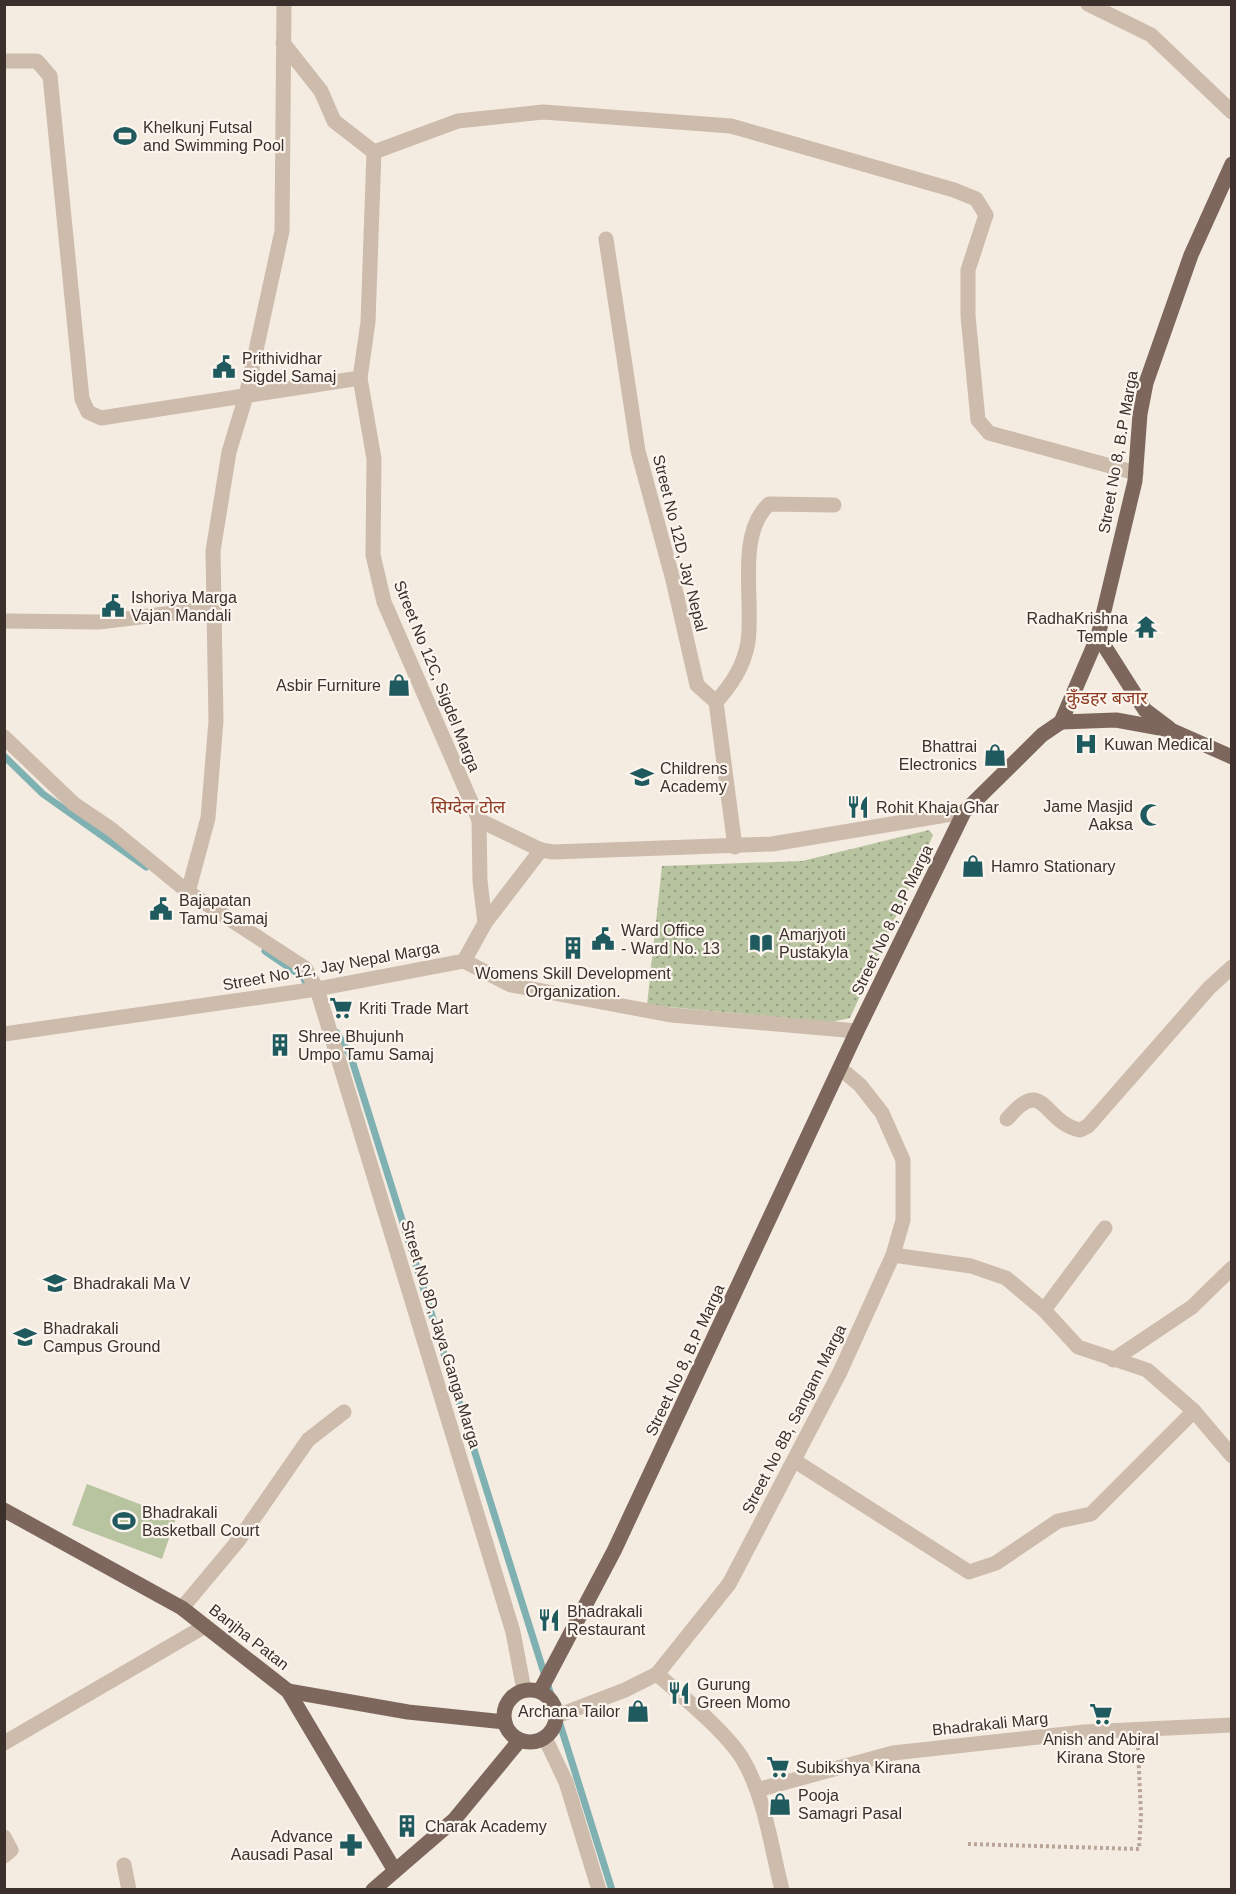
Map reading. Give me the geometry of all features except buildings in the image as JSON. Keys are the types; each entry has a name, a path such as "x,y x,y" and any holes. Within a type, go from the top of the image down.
{"main road":[{"name":"Street No 8, B.P Marga","path":"532,1691 614,1551 857,1031 964,812 1042,735 1061,722 1098,636 1136,472 1140,414 1146,383 1191,255 1232,164"},
{"path":"1098,636 1145,710 1171,730"},
{"path":"1061,722 1116,720 1171,730 1232,757"},
{"name":"Banjha Patan","path":"4,1510 182,1608 288,1691 396,1871"},
{"path":"288,1691 408,1712 505,1722"},
{"path":"532,1691 552,1701 557,1716 555,1725 545,1738 537,1741 520,1740 513,1736 505,1722 504,1714 510,1698 532,1691"},
{"path":"373,1890 454,1820 520,1740"}],"street":[{"path":"188,892 208,818 216,721 213,551 229,452 246,396 282,231 284,4"},
{"path":"1088,4 1151,35 1232,112"},
{"path":"283,42 321,90 334,121 374,152 458,121 543,112 698,123 731,126 954,190 976,199 986,215 968,270 968,316 978,420 989,433 1136,472"},
{"path":"4,61 37,61 50,76 82,399 88,412 101,418 360,378"},
{"name":"Street No 12C, Sigdel Marga","path":"374,152 368,322 360,378 374,459 373,555 384,602 479,820"},
{"name":"Street No 12D, Jay Nepal","path":"606,239 638,451 673,580 697,685 716,702"},
{"path":"735,847 716,702 735,680 748,642 751,533 760,512 769,504 834,505"},
{"path":"4,621 99,622 214,608"},
{"name":"Street No 8D, Jaya Ganga Marga","path":"4,737 74,804 111,829 188,892 305,968 317,989 532,1691"},
{"path":"485,922 480,881 479,820 541,850 553,852 735,847 817,839 881,825 964,812"},
{"name":"Street No 12, Jay Nepal Marga","path":"4,1034 317,989 464,961 485,922 541,850"},
{"path":"464,961 511,986 671,1015 857,1031"},
{"path":"1007,1119 1022,1101 1031,1098 1038,1101 1069,1128 1080,1130 1088,1126 1209,988 1232,967"},
{"name":"Street No 8B, Sangam Marga","path":"557,1716 625,1690 657,1674 729,1584 840,1372 893,1255 903,1220 903,1160 882,1113 860,1085 840,1069"},
{"path":"1044,1310 1105,1228"},
{"path":"893,1255 971,1266 1006,1278 1044,1310 1078,1347 1147,1370 1194,1412 1232,1456"},
{"path":"1113,1360 1192,1307 1232,1268"},
{"path":"182,1608 238,1540 308,1440 344,1412"},
{"path":"795,1461 969,1572 996,1563 1058,1521 1091,1514 1194,1412"},
{"path":"4,1743 205,1626"},
{"path":"657,1674 699,1712 741,1757 757,1790 782,1890"},
{"name":"Bhadrakali Marg","path":"757,1790 892,1753 1137,1729 1232,1725"},
{"path":"545,1738 566,1782 599,1890"},
{"path":"4,1837 11,1850 4,1856"},
{"path":"124,1865 129,1890"}],"path":[{"path":"968,1844 1139,1849 1141,1815 1137,1729"}],"green space":[{"path":"929,830 933,835 850,1018 832,1022 647,1005 662,866 802,861"},
{"name":"Bhadrakali Basketball Court","path":"87,1484 176,1518 162,1559 72,1525"}],"waterway":[{"path":"4,756 43,794 146,867"},
{"path":"265,951 303,977 306,983"},
{"path":"337,1033 351,1057 612,1890"}],"place":[{"name":"Khelkunj Futsal and Swimming Pool","path":"125,136"},
{"name":"Prithividhar Sigdel Samaj","path":"224,367"},
{"name":"Ishoriya Marga Vajan Mandali","path":"113,606"},
{"name":"RadhaKrishna Temple","path":"1146,627"},
{"name":"Asbir Furniture","path":"399,685"},
{"name":"Kuwan Medical","path":"1086,744"},
{"name":"Bhattrai Electronics","path":"995,755"},
{"name":"Childrens Academy","path":"642,777"},
{"name":"Rohit Khaja Ghar","path":"858,807"},
{"name":"Jame Masjid Aaksa","path":"1151,815"},
{"name":"Hamro Stationary","path":"973,866"},
{"name":"Bajapatan Tamu Samaj","path":"161,909"},
{"name":"Ward Office - Ward No. 13","path":"603,939"},
{"name":"Amarjyoti Pustakyla","path":"761,943"},
{"name":"Womens Skill Development Organization.","path":"573,948"},
{"name":"Kriti Trade Mart","path":"341,1008"},
{"name":"Shree Bhujunh Umpo Tamu Samaj","path":"280,1045"},
{"name":"Bhadrakali Ma V","path":"55,1283"},
{"name":"Bhadrakali Campus Ground","path":"25,1337"},
{"name":"Bhadrakali Basketball Court","path":"124,1521"},
{"name":"Bhadrakali Restaurant","path":"549,1620"},
{"name":"Gurung Green Momo","path":"679,1693"},
{"name":"Archana Tailor","path":"638,1711"},
{"name":"Anish and Abiral Kirana Store","path":"1101,1714"},
{"name":"Subikshya Kirana","path":"778,1767"},
{"name":"Pooja Samagri Pasal","path":"780,1804"},
{"name":"Charak Academy","path":"407,1826"},
{"name":"Advance Aausadi Pasal","path":"351,1845"}],"district":[{"name":"कुँडहर बजार","path":"1107,698"},
{"name":"सिग्देल टोल","path":"468,807"}]}
